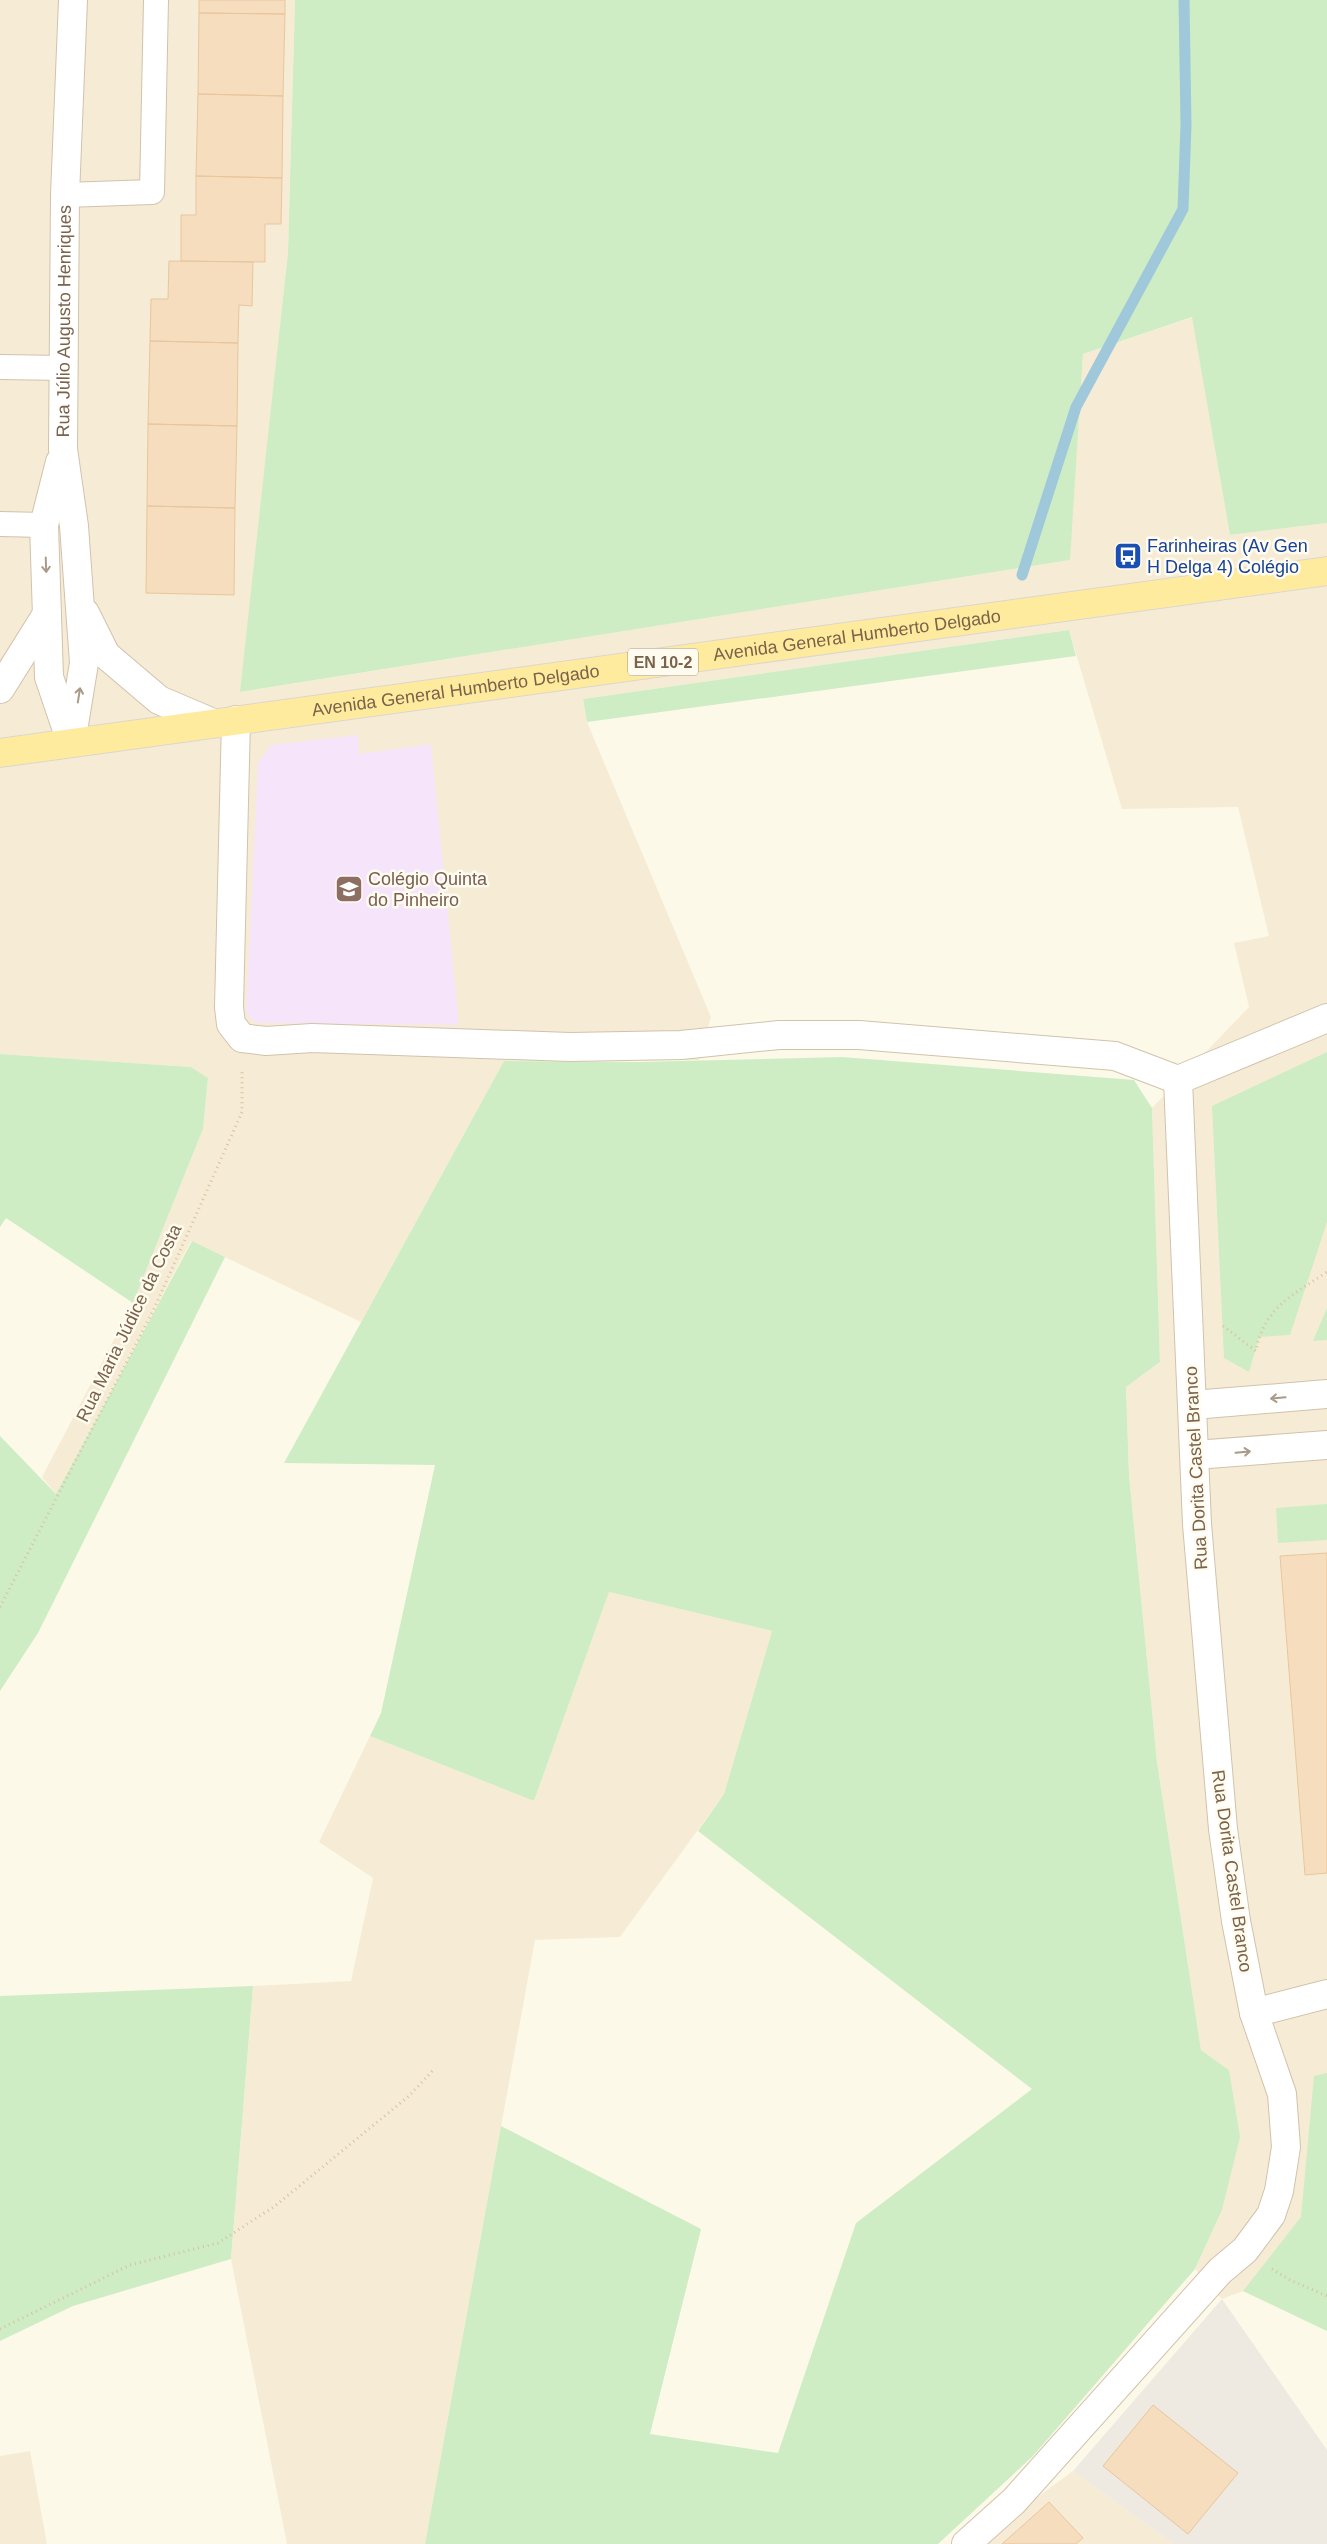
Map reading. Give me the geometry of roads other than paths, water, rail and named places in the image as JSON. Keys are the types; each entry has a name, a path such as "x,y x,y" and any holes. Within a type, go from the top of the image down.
{"main road":[{"name":"Avenida General Humberto Delgado","path":"0,753 1327,571"}],"street":[{"name":"Rua Júlio Augusto Henriques","path":"71,743 84,663 74,526 63,448 65,195 73,0"},
{"name":"Rua Júlio Augusto Henriques","path":"63,448 44,525 49,677 71,743"},
{"name":"Rua Júlio Augusto Henriques","path":"79,601 106,655 159,700 225,722"},
{"path":"0,688 47,614"},
{"path":"225,722 229,1007 231,1024 242,1038 266,1041 312,1038 570,1047 681,1045 780,1035 859,1035 1115,1056 1178,1080 1327,1018"},
{"name":"Rua Dorita Castel Branco","path":"966,2544 1014,2501 1220,2271 1245,2250 1271,2215 1279,2191 1286,2147 1282,2094 1254,2013 1236,1921 1223,1829 1197,1524 1178,1080"},
{"path":"1192,1405 1327,1394"},
{"path":"1195,1455 1327,1445"},
{"path":"1254,2013 1327,1994"}],"lane":[{"name":"Rua Júlio Augusto Henriques","path":"65,195 152,192 156,0"},
{"path":"0,367 64,368"},
{"path":"0,524 44,525"}],"waterway":[{"path":"1022,575 1076,407 1183,209 1186,125 1184,0"}],"place":[{"name":"Farinheiras (Av Gen H Delga 4) Colégio","path":"1128,556"},
{"name":"Colégio Quinta do Pinheiro","path":"349,889"}]}
